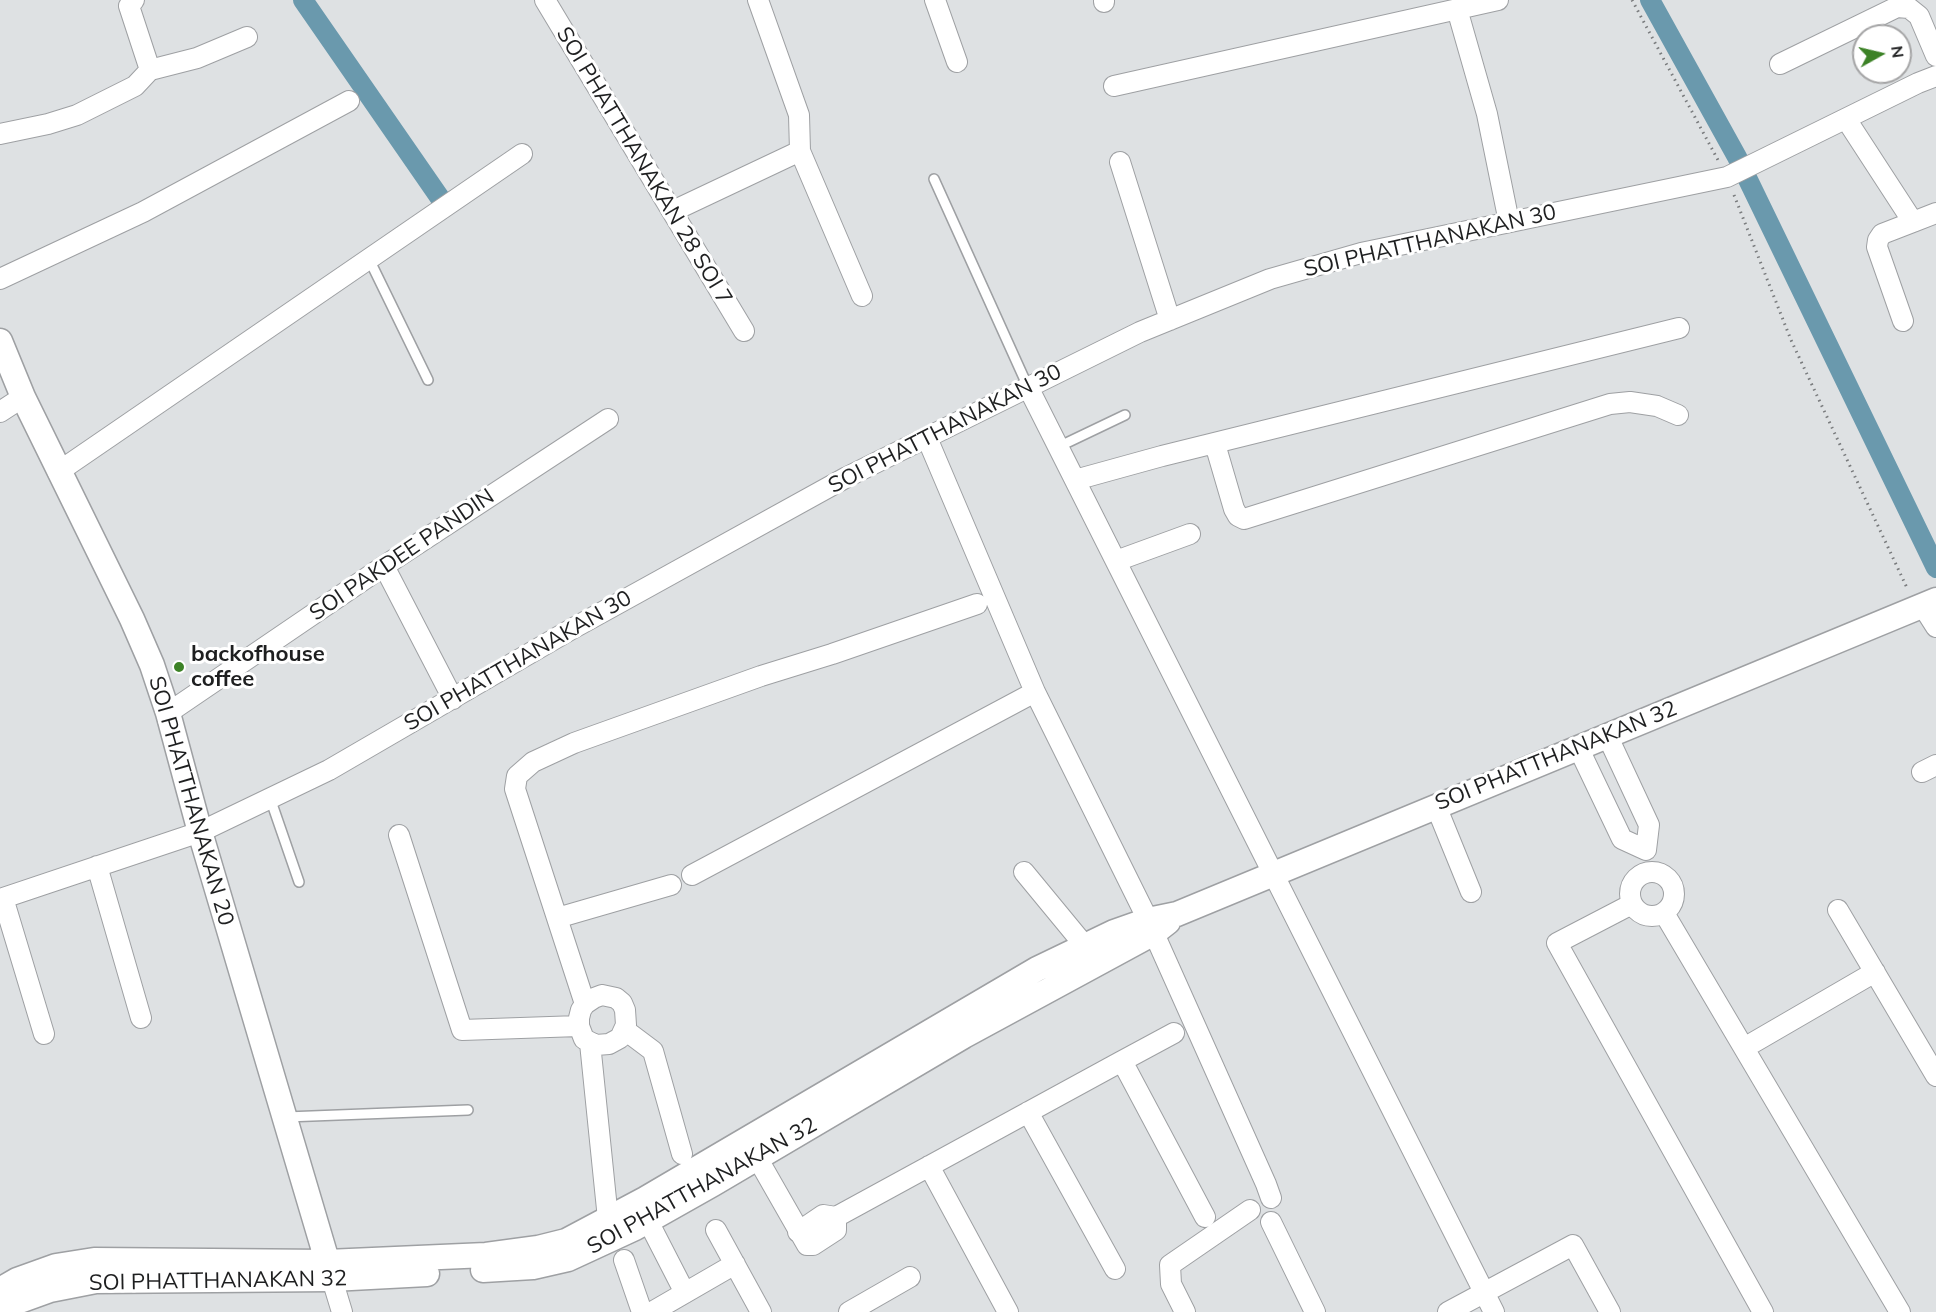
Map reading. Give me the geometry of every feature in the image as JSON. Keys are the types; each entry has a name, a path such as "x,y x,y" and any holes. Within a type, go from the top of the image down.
{"street":[{"name":"SOI PHATTHANAKAN 28 SOI 7","path":"544,0 744,331"},
{"path":"758,0 794,98 799,116 800,151 862,296"},
{"path":"935,0 957,62"},
{"path":"1114,86 1485,1"},
{"path":"129,2 150,70"},
{"path":"1780,64 1897,8 1909,8 1919,16 1936,56"},
{"path":"1457,9 1487,114 1509,222"},
{"path":"0,134 77,115 135,86 150,70 197,58 247,37"},
{"name":"SOI PHATTHANAKAN 30","path":"1,899 200,832 329,770 570,630 847,477 1140,332 1270,279 1361,253 1727,177 1936,76"},
{"path":"0,279 143,212 349,101"},
{"path":"1846,119 1913,222"},
{"path":"673,211 800,151"},
{"path":"58,472 522,154"},
{"path":"1120,162 1170,320"},
{"path":"1903,321 1877,247 1878,240 1882,234 1936,213"},
{"path":"1075,480 1162,456 1679,328"},
{"name":"SOI PHATTHANAKAN 20","path":"0,341 58,472 152,665 168,713 200,832 330,1271"},
{"path":"1028,387 1494,1312"},
{"path":"0,412 23,397"},
{"path":"1215,444 1234,509 1238,516 1244,519 1610,404 1630,402 1648,404 1678,415"},
{"name":"SOI PAKDEE PANDIN","path":"168,713 384,566 608,419"},
{"path":"927,438 1035,692 1151,927 1271,1198 1276,1203 1278,1210 1271,1222 1264,1224 1257,1222 1250,1210 1252,1203 1264,1196 1271,1198"},
{"path":"1116,561 1190,534"},
{"path":"384,566 453,699"},
{"path":"1926,603 1936,627"},
{"name":"SOI PHATTHANAKAN 32","path":"0,1311 14,1303 50,1290 96,1281 172,1271 533,1268 568,1259 648,1221 752,1149 958,1027 1177,914 1926,603"},
{"path":"585,1004 515,789 517,776 533,762 574,743 761,676 977,604"},
{"path":"692,875 1035,692"},
{"path":"1607,735 1649,825 1646,850 1651,871"},
{"path":"1578,747 1622,839 1646,850"},
{"path":"1436,806 1471,892"},
{"path":"399,835 462,1030 579,1026"},
{"path":"98,866 141,1018"},
{"path":"1651,871 1665,875 1674,887 1673,902 1664,913 1650,916 1636,910 1632,904 1630,897 1633,882 1644,873 1651,871"},
{"path":"1024,872 1085,946"},
{"path":"557,918 671,885"},
{"path":"1,899 44,1034"},
{"path":"1632,904 1557,943 1763,1312"},
{"path":"1838,910 1936,1076"},
{"path":"1664,913 1900,1312"},
{"name":"SOI PHATTHANAKAN 32","path":"958,1027 1037,969 1085,946 1151,927"},
{"path":"1744,1048 1875,972"},
{"path":"602,995 616,998 622,1003 625,1010 625,1030 620,1038 609,1044 590,1044 584,1039 579,1026 581,1010 585,1004 602,995"},
{"path":"625,1030 653,1052 682,1154"},
{"path":"752,1149 798,1232 823,1215 836,1216 1174,1033"},
{"path":"590,1044 608,1219"},
{"path":"1122,1061 1205,1217"},
{"path":"1028,1112 1115,1269"},
{"name":"SOI PHATTHANAKAN 32","path":"330,1271 486,1255 538,1248 566,1241 752,1149"},
{"path":"929,1166 1008,1312"},
{"path":"1185,1312 1171,1284 1170,1265 1250,1210"},
{"path":"648,1221 685,1293"},
{"path":"1271,1222 1315,1312"},
{"path":"716,1230 761,1312"},
{"path":"1448,1312 1573,1245 1610,1312"},
{"name":"SOI PHATTHANAKAN 32","path":"0,1290 17,1280 56,1266 94,1260 172,1271"},
{"path":"624,1260 642,1312"},
{"path":"652,1312 735,1264"},
{"path":"330,1271 342,1312"},
{"path":"849,1312 873,1306 910,1277"}],"lane":[{"path":"934,179 1028,387"},
{"path":"369,259 428,380"},
{"path":"1058,447 1125,416"},
{"path":"270,798 299,882"},
{"path":"284,1117 468,1110"}],"path":[{"path":"1632,0 1727,177 1791,340 1926,603"}],"waterway":[{"path":"303,0 440,198"},
{"path":"1650,0 1737,157 1936,568"}],"place":[{"name":"backofhouse coffee","path":"179,667"}]}
